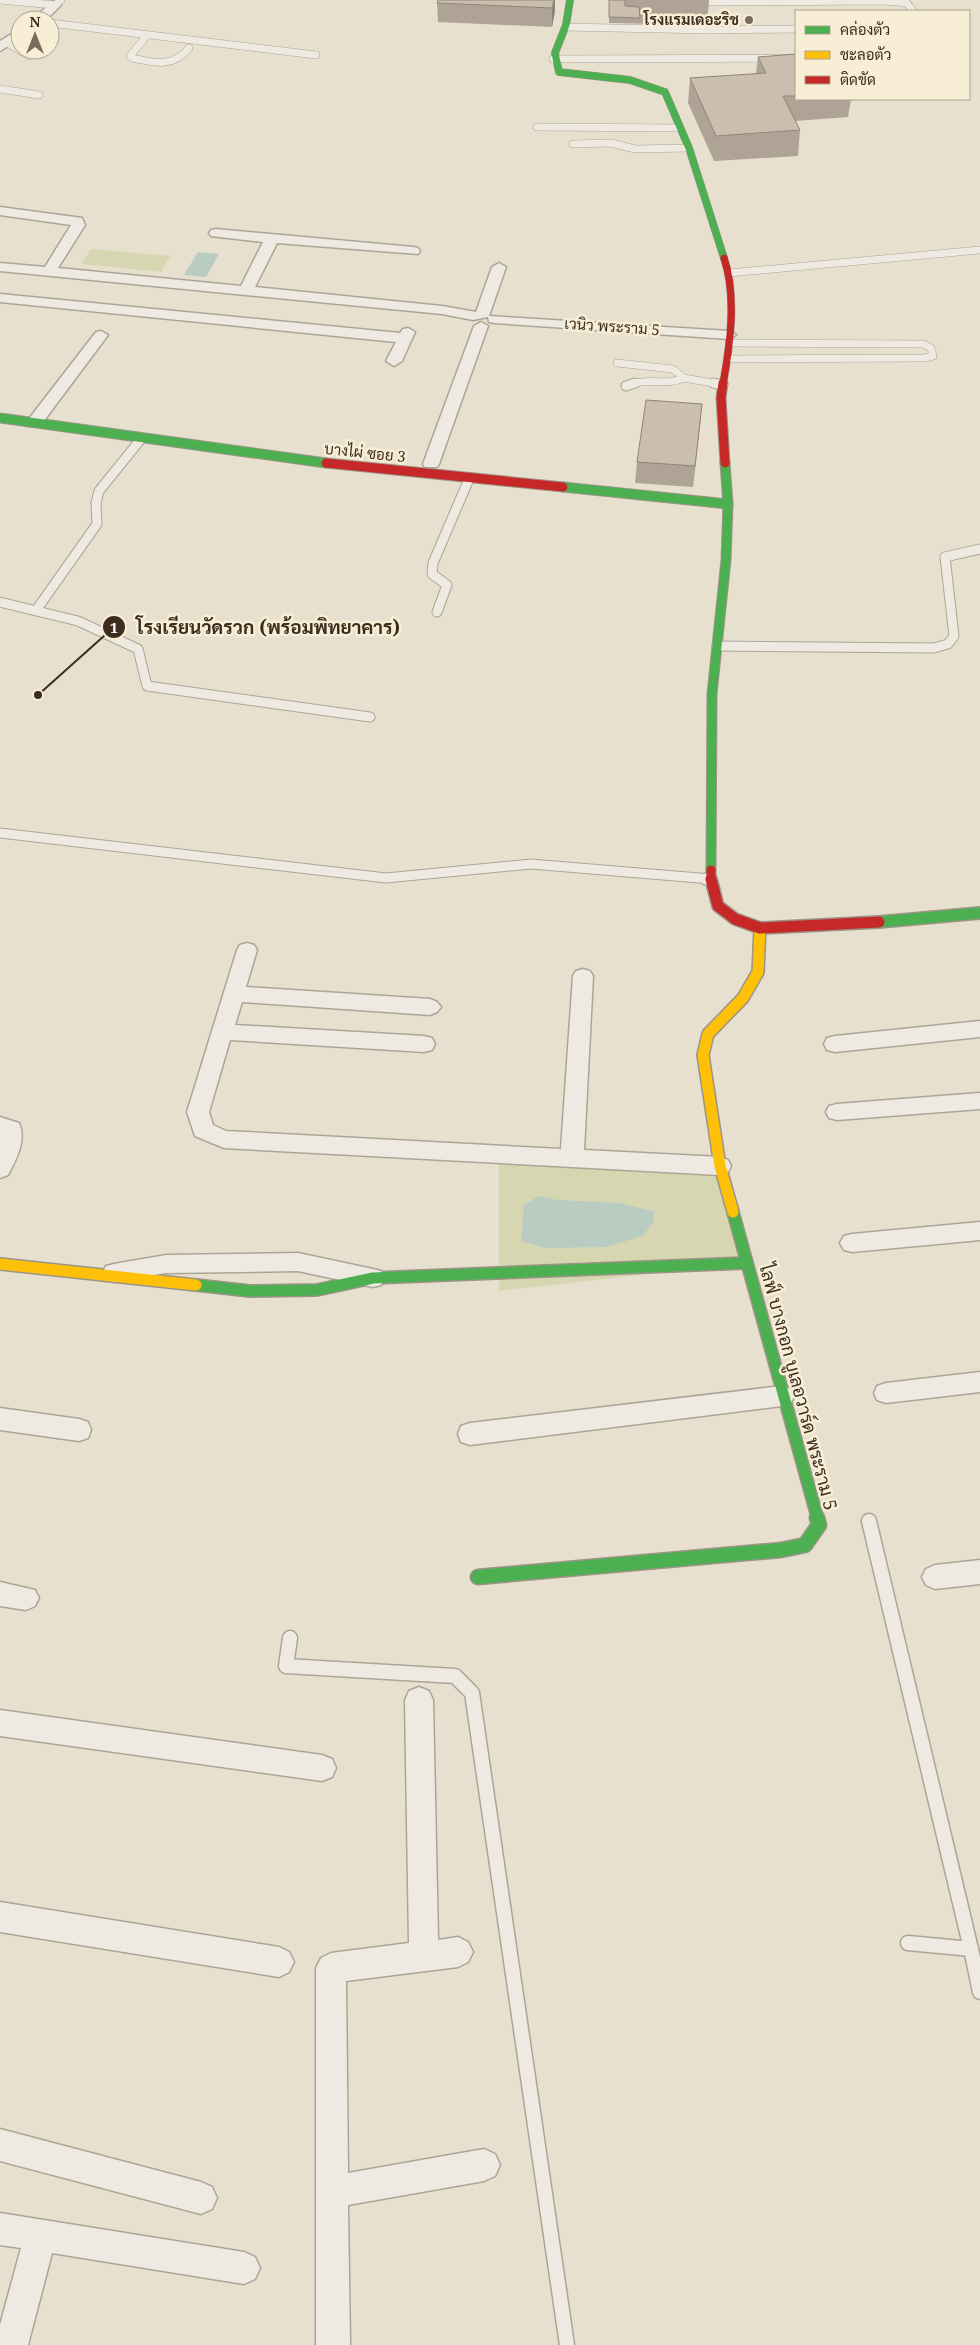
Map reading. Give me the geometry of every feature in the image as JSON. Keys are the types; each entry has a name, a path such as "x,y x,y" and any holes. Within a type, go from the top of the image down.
{"street":[{"path":"570,0 566,27 555,49 553,59 558,72 630,80 665,92 689,148 729,274 730,339 721,398 728,504 726,560 712,694 711,880 718,906 735,919 760,928 888,921 980,913"},
{"path":"0,212 77,221 78,225 49,272"},
{"path":"216,233 412,251"},
{"path":"246,290 272,238"},
{"path":"432,464 483,319 499,267"},
{"name":"เวนิว พระราม 5","path":"0,268 442,310 483,319 730,339"},
{"path":"0,298 407,335 394,361"},
{"path":"34,423 100,335"},
{"name":"บางไผ่ ซอย 3","path":"0,418 314,462 728,504"},
{"name":"ไลฟ์ บางกอก บูเลอวาร์ด พระราม 5","path":"478,1577 781,1550 805,1545 818,1525 720,1166 703,1055 708,1034 743,998 758,972 760,928"},
{"path":"247,950 198,1112 203,1130 224,1139 720,1166"},
{"path":"572,1158 583,976"},
{"path":"233,994 430,1006"},
{"path":"835,1044 980,1029"},
{"path":"221,1032 424,1044"},
{"path":"837,1112 980,1101"},
{"path":"0,1125 12,1129 11,1141 0,1169"},
{"path":"852,1243 980,1231"},
{"path":"0,1264 103,1275 166,1264 298,1262 373,1278 746,1263"},
{"path":"886,1392 980,1382"},
{"path":"470,1434 782,1396"},
{"path":"0,1419 78,1430"},
{"path":"935,1577 980,1572"},
{"path":"0,1594 26,1598"},
{"path":"419,1700 424,1957"},
{"path":"0,1723 322,1768"},
{"path":"0,1917 279,1962"},
{"path":"333,2345 331,1968 458,1952"},
{"path":"0,2146 201,2198"},
{"path":"332,2192 484,2165"},
{"path":"0,2229 244,2268"},
{"path":"11,2345 41,2235"}],"lane":[{"path":"0,0 58,3"},
{"path":"707,2 886,0 907,3 912,10"},
{"path":"60,24 316,55"},
{"path":"566,27 795,30"},
{"path":"147,35 132,52 130,56 132,58 171,63 180,60 189,48"},
{"path":"553,59 795,58"},
{"path":"0,89 38,95"},
{"path":"537,127 680,128"},
{"path":"573,144 611,143 635,149 689,148"},
{"path":"729,274 980,250"},
{"path":"727,359 925,358 933,356 931,348 924,344 730,339"},
{"path":"617,363 673,369 684,378 722,385"},
{"path":"626,386 641,381 673,383 684,378"},
{"path":"37,610 97,524 96,503 99,491 141,439"},
{"path":"437,612 447,585 432,574 433,564 469,479"},
{"path":"717,646 934,648 948,644 954,636 945,557 980,549"},
{"path":"0,602 78,621 138,649 147,686 370,717"},
{"path":"0,833 386,878 531,864 711,880"},
{"path":"869,1521 980,1992"},
{"path":"290,1638 286,1666 455,1676 472,1693 567,2345"},
{"path":"908,1944 971,1949"}],"green space":[{"path":"91,249 170,256 161,272 81,264"},
{"path":"499,1154 720,1166 746,1263 499,1291"}],"shaded area":[{"path":"198,252 219,254 206,277 184,275"},
{"path":"539,1196 558,1200 619,1203 654,1211 654,1222 642,1236 607,1247 545,1248 521,1241 524,1205"}],"building":[{"path":"438,0 554,0 552,8 437,3"},
{"path":"609,0 625,0 625,6 639,7 640,18 609,17"},
{"path":"795,54 795,96 783,96 800,130 716,136 690,78 766,73 758,57"},
{"path":"646,400 702,404 695,466 637,462"}],"traffic: fast":[{"path":"570,0 566,25 555,53 559,72 630,80 665,92 689,148 724,258"},
{"path":"0,418 326,463"},
{"path":"711,870 712,694 726,560 728,504 725,463"},
{"path":"563,487 728,504"},
{"path":"879,922 980,913"},
{"path":"478,1577 781,1550 805,1545 819,1525 733,1212"},
{"path":"196,1285 250,1291 317,1290 373,1278 746,1263"}],"traffic: slow":[{"path":"733,1212 720,1166 703,1055 708,1034 743,998 758,972 760,928"},
{"path":"0,1264 196,1285"}],"traffic: jam":[{"path":"724,258 729,273 730,343 721,398 725,463"},
{"path":"326,463 563,487"},
{"path":"711,870 711,879 718,906 735,919 760,928 879,922"}],"place":[{"name":"โรงแรมเดอะริช","path":"749,20"},
{"name":"โรงเรียนวัดรวก (พร้อมพิทยาคาร)","path":"38,695"}]}
